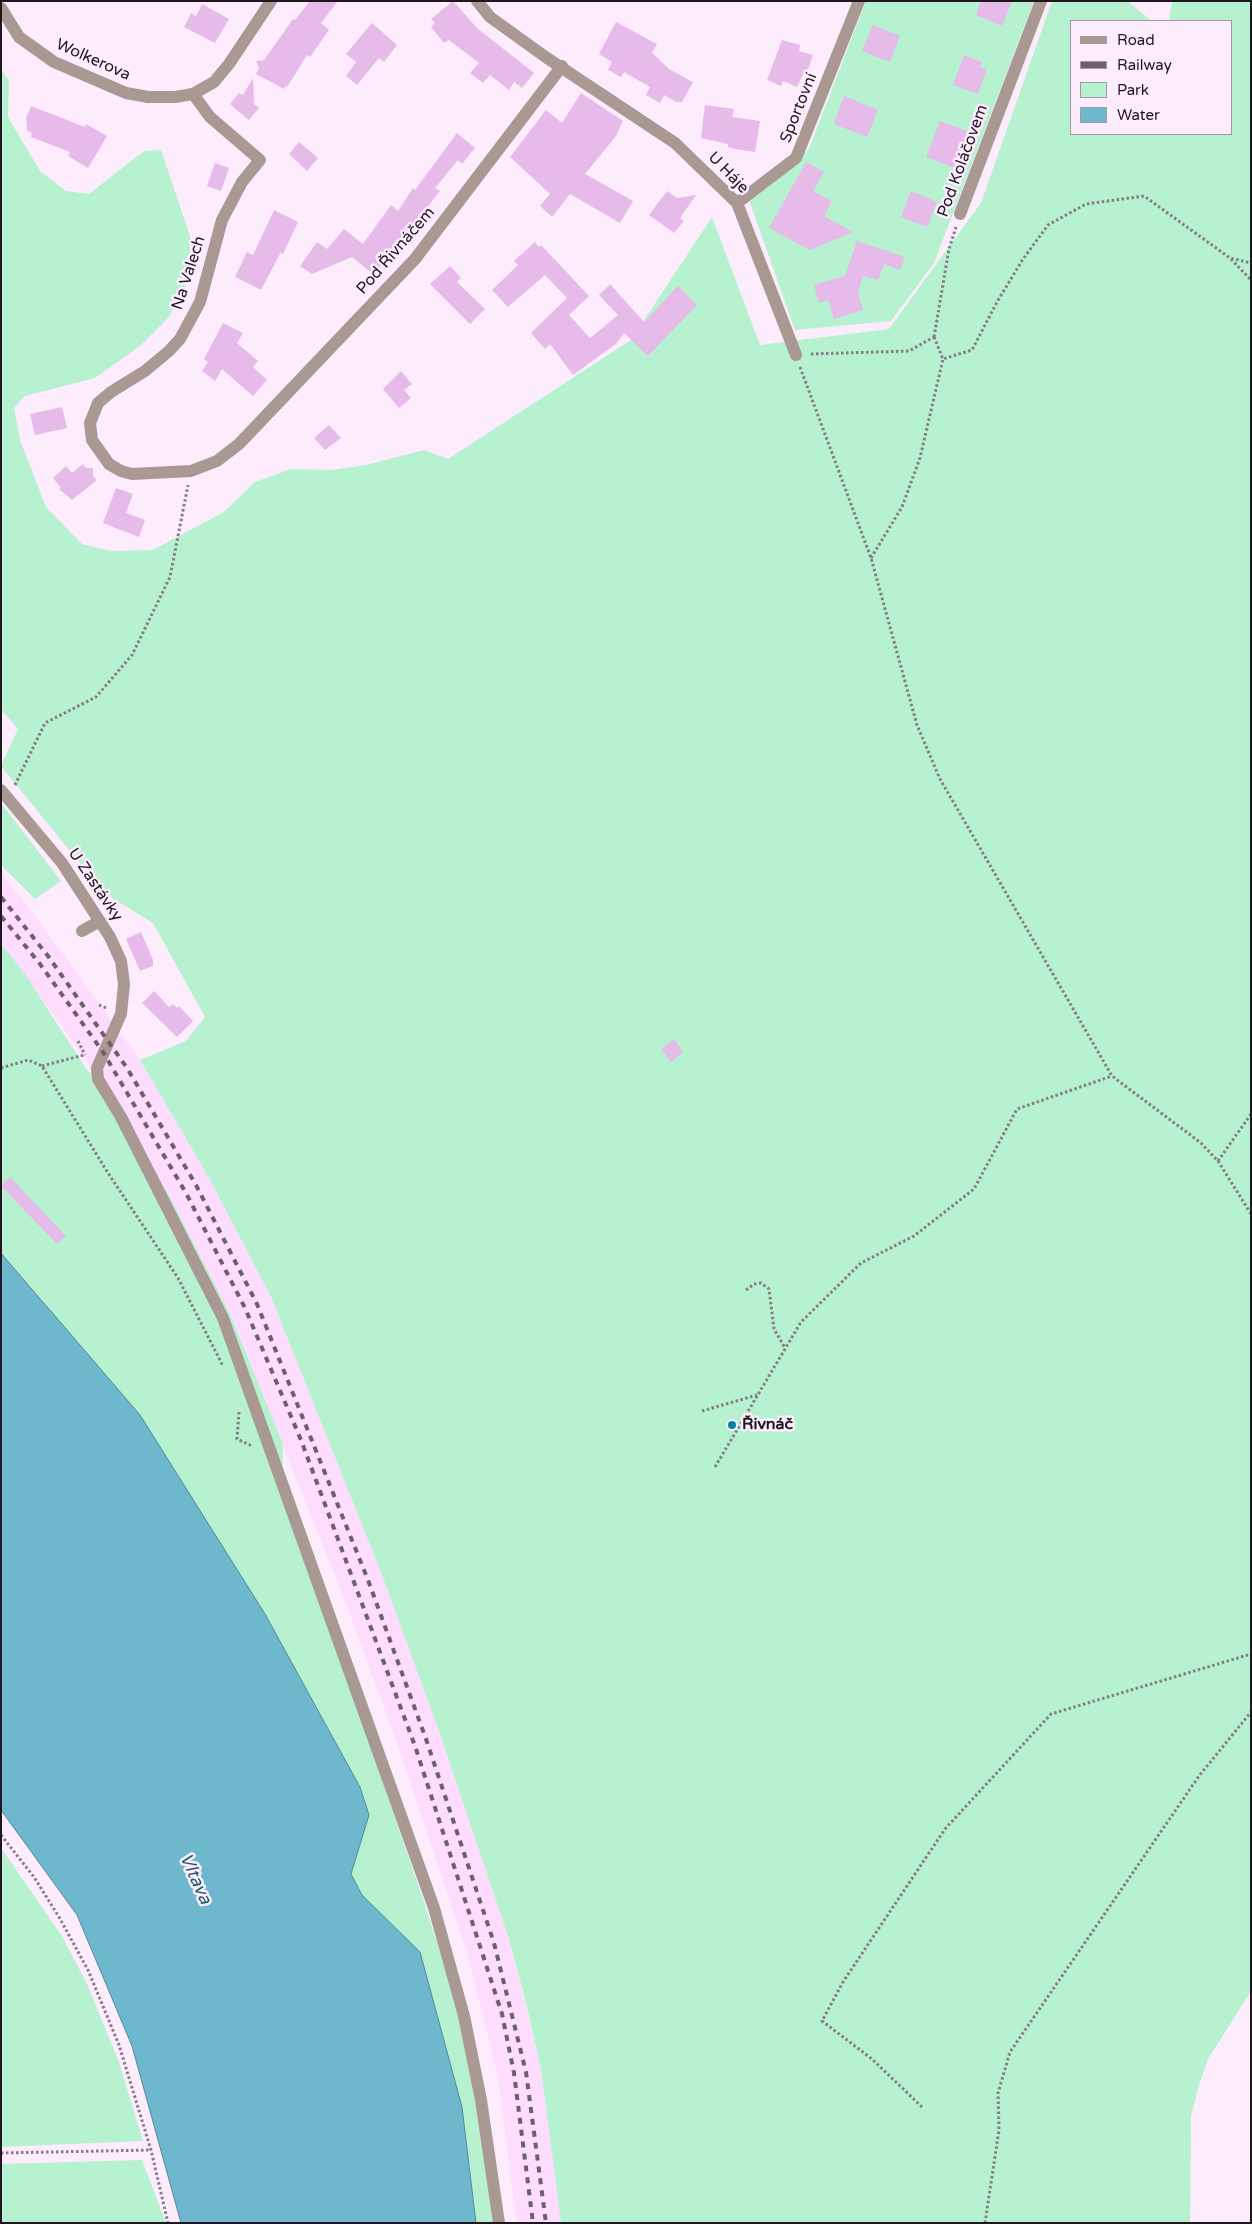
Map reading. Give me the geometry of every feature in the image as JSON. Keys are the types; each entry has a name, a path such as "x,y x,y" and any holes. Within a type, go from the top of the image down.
{"street":[{"path":"193,94 214,82 229,64 271,1"},
{"name":"U Háje","path":"477,1 490,17 547,58 562,66 675,143 737,203 796,355"},
{"name":"Sportovní","path":"737,203 796,158 859,1"},
{"name":"Pod Koláčovem","path":"960,214 1041,1"},
{"name":"Wolkerova","path":"1,8 19,37 46,58 115,90 148,97 175,97 193,94"},
{"name":"Pod Řivnáčem","path":"239,444 415,259 562,66"},
{"name":"Na Valech","path":"193,94 210,117 260,160 238,189 222,220 207,279 192,320 168,351 145,371 111,392 98,403 90,423 92,440 110,464 121,471 147,475 191,471 216,462 239,444"},
{"name":"U Zastávky","path":"5,795 62,863 110,937 121,961 124,984 121,1014 97,1068 98,1079 121,1117 223,1318 434,1908 464,2016 481,2100 499,2223"},
{"path":"82,931 100,921"}],"path":[{"path":"943,359 972,350 997,302 1023,259 1048,225 1086,204 1144,196 1230,258 1251,280"},
{"name":"Pod Koláčovem","path":"934,336 949,249 960,214"},
{"path":"1230,258 1251,264"},
{"path":"871,558 902,507 920,458 943,359 934,336 909,351 796,355 871,558 917,725 940,779 1112,1076 1200,1143 1218,1160 1251,1214"},
{"path":"5,795 45,723 96,697 132,655 170,577 191,471"},
{"path":"42,1066 84,1054"},
{"path":"1,1068 28,1060 42,1066 108,1173 178,1278 224,1370"},
{"path":"715,1468 801,1322 861,1263 914,1236 974,1189 1017,1109 1112,1076"},
{"path":"1218,1160 1251,1114"},
{"path":"746,1290 754,1284 761,1284 769,1289 774,1328 785,1348"},
{"path":"702,1411 758,1395"},
{"path":"240,1409 237,1438 250,1445 266,1435"},
{"path":"922,2107 872,2059 822,2021 843,1982 945,1828 1051,1714 1251,1654"},
{"path":"985,2223 999,2130 998,2093 1010,2052 1199,1776 1251,1712"},
{"path":"1,1835 34,1877 59,1917 88,1970 119,2045 151,2150 168,2223"},
{"path":"1,2153 151,2150"}],"shaded area":[{"path":"1,874 33,913 140,1060 209,1178 271,1297 382,1575 440,1734 509,1939 541,2069 561,2223 517,2223 498,2077 467,1952 399,1748 341,1590 231,1316 171,1199 103,1083 1,943"}],"green space":[{"path":"866,1 1034,1 934,263 891,321 795,330 749,200 809,149"},
{"path":"1052,1 1127,1 1151,20 1070,20 1070,135 1232,135 1232,20 1169,20 1172,1 1251,1 1251,1991 1208,2059 1198,2088 1191,2117 1190,2223 561,2223 541,2069 526,2003 509,1939 440,1734 382,1575 271,1297 209,1178 140,1060 186,1041 205,1017 153,923 104,893 1,766 18,729 1,709 1,70 9,80 8,117 40,171 66,191 89,194 144,151 161,150 191,239 188,281 169,317 140,346 95,378 25,396 14,408 20,440 46,507 82,544 110,551 153,550 224,512 255,482 291,469 333,470 366,465 424,450 448,459 631,340 712,217 760,345 889,329 981,203"},
{"path":"1,803 61,881 35,899 1,865"},
{"path":"1,944 25,974 87,1070 103,1083 171,1199 231,1316 283,1444 282,1487 425,1905 461,2018 484,2136 495,2223 476,2223 462,2107 420,1952 362,1895 351,1874 369,1815 360,1787 265,1614 47,1305 1,1252"},
{"path":"1,1848 62,1936 87,1984 119,2062 143,2141 1,2147"},
{"path":"142,2160 166,2223 1,2223 1,2164"}],"water":[{"name":"Vltava","path":"1,1253 140,1415 265,1614 360,1787 369,1815 351,1874 362,1895 420,1952 462,2107 476,2223 181,2223 132,2046 77,1915 1,1810"}],"building":[{"path":"310,1 338,1 321,23 329,30 310,57 307,55 284,89 256,74 259,68 256,61 264,60 293,19 295,20"},
{"path":"453,1 477,28 534,73 522,88 514,82 509,90 490,75 483,83 470,73 479,63 449,40 444,43 431,27 435,23 431,19"},
{"path":"981,1 1012,1 1002,26 976,15"},
{"path":"202,4 229,19 215,43 184,27 191,13 196,16"},
{"path":"616,22 657,44 652,53 669,69 693,82 682,102 676,102 664,95 660,103 646,95 650,87 624,72 621,77 608,70 612,62 599,54"},
{"path":"372,23 397,45 384,62 379,58 357,85 346,76 356,62 346,54"},
{"path":"873,25 900,36 890,62 862,51"},
{"path":"782,40 800,45 799,51 813,55 807,72 805,70 797,87 783,81 781,86 767,80"},
{"path":"964,55 982,62 980,67 987,69 978,94 953,85"},
{"path":"253,78 254,104 259,108 249,120 230,104 239,93 243,95"},
{"path":"581,93 623,121 616,136 585,174 633,201 620,223 570,194 552,217 540,206 550,194 510,157 546,110 562,123"},
{"path":"844,96 878,110 867,137 834,124"},
{"path":"705,105 734,109 732,117 760,121 755,152 735,149 728,147 728,144 701,138"},
{"path":"31,106 85,127 86,124 107,136 88,168 68,156 70,152 31,137 32,133 27,130 26,118"},
{"path":"940,121 969,132 955,168 926,157"},
{"path":"457,133 475,148 462,164 458,160 435,188 440,191 374,275 352,257 312,274 300,266 317,242 327,249 344,229 363,244 391,205 398,211 413,188 415,190"},
{"path":"299,142 318,158 307,171 289,154"},
{"path":"806,162 824,172 813,191 832,201 824,216 853,232 810,250 769,228"},
{"path":"215,163 229,168 221,191 207,186"},
{"path":"667,191 677,198 696,195 680,218 684,221 674,233 649,215"},
{"path":"911,191 937,202 927,227 901,217"},
{"path":"274,210 298,222 283,254 281,252 261,290 235,277 247,252 253,255"},
{"path":"857,241 905,257 900,270 884,264 878,280 863,276 858,293 863,310 834,319 828,300 819,303 814,285 845,276"},
{"path":"535,242 539,247 541,245 589,296 569,315 590,338 618,315 599,295 610,284 644,322 678,286 697,305 648,356 624,333 617,343 573,375 550,344 545,349 531,333 567,298 545,275 508,307 492,290 518,265 514,261"},
{"path":"450,266 461,278 457,282 485,309 470,324 430,284"},
{"path":"223,323 243,333 237,343 258,361 253,367 267,380 253,396 222,369 215,381 202,371 208,362 204,359"},
{"path":"401,371 412,384 404,390 411,398 399,408 383,389"},
{"path":"62,407 67,428 35,435 30,414"},
{"path":"329,425 341,438 325,450 314,438"},
{"path":"83,464 86,468 93,468 93,476 97,480 72,500 59,489 61,488 53,478 66,466 72,473"},
{"path":"116,488 133,494 126,513 145,520 139,537 103,523"},
{"path":"141,932 153,960 153,966 140,971 126,939"},
{"path":"154,991 169,1007 173,1004 177,1008 179,1006 193,1021 177,1037 142,1003"},
{"path":"674,1039 683,1052 671,1062 661,1049"},
{"path":"10,1177 66,1236 57,1244 1,1186"}],"railway":[{"path":"1,897 48,956 127,1068 196,1185 257,1304 368,1580 426,1739 494,1943 526,2072 546,2223"},
{"path":"1,916 40,964 103,1052 186,1193 245,1308 301,1440 415,1746 502,2014 514,2073 533,2223"}],"place":[{"name":"Řivnáč","path":"732,1425"}]}
